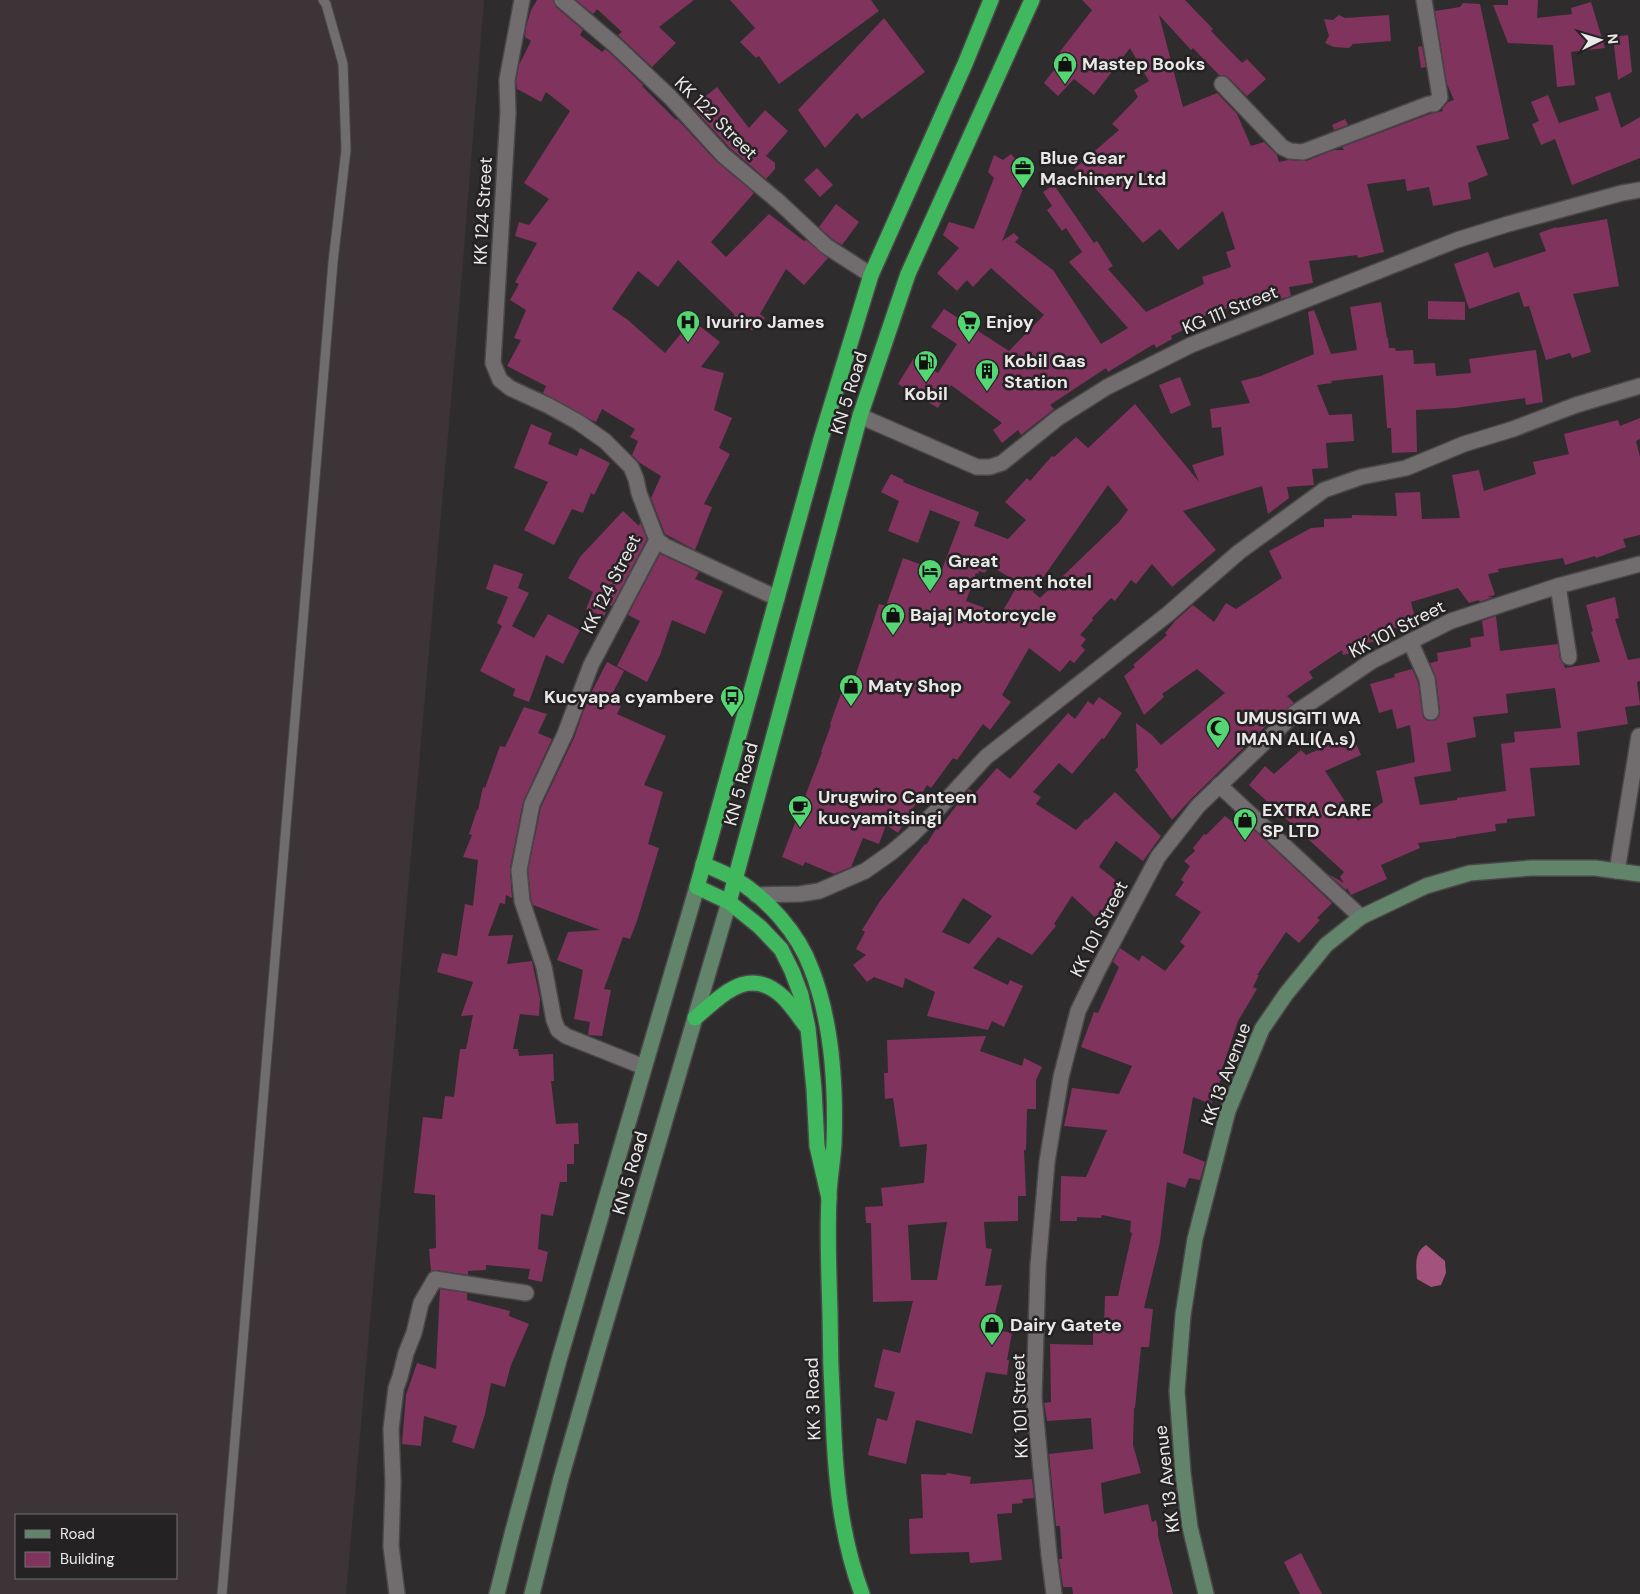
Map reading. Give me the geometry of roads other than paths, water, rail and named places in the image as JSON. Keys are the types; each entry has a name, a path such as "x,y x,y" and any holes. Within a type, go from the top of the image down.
{"highway":[{"name":"KN 5 Road","path":"697,888 818,448 871,275 992,0"},
{"name":"KN 5 Road","path":"729,902 860,416 908,274 1032,0"},
{"path":"703,864 735,879 756,894 780,918 800,944 811,968 824,1012 834,1098 834,1144 828,1198"},
{"path":"697,888 729,902 760,927 781,949 802,995 808,1028 817,1146 828,1198"},
{"path":"695,1018 736,985 747,982 759,983 769,987 784,998 808,1028"},
{"name":"KK 3 Road","path":"828,1198 830,1346 835,1468 842,1524 854,1572 862,1594"}],"main road":[{"name":"KK 13 Avenue","path":"1206,1594 1190,1527 1183,1473 1177,1390 1183,1315 1195,1239 1228,1111 1262,1029 1286,994 1326,945 1361,917 1426,886 1470,872 1562,867 1595,868 1640,874"},
{"name":"KN 5 Road","path":"497,1594 559,1360 697,888"},
{"name":"KN 5 Road","path":"532,1594 561,1478 590,1376 729,902"}],"street":[{"name":"KK 124 Street","path":"522,0 507,80 508,113 493,363 500,380 510,388 550,406 578,422 605,442 631,467 657,540 591,665 565,734 532,804 519,870 522,901 544,967 554,1020 558,1030 566,1036 644,1067"},
{"name":"KK 122 Street","path":"562,0 615,45 671,98 723,155 779,202 826,246 871,275"},
{"path":"1222,84 1282,147 1296,152 1303,152 1429,104 1434,104 1440,97 1424,0"},
{"name":"KG 111 Street","path":"860,416 976,467 990,468 1002,463 1058,418 1107,387 1192,344 1457,240 1508,224 1622,193 1640,190"},
{"path":"756,894 800,894 819,891 865,870 885,856 912,835 986,757 1168,614 1239,552 1324,490 1361,477 1406,468 1464,444 1576,405 1640,386"},
{"path":"657,540 665,546 777,598"},
{"name":"KK 101 Street","path":"1054,1594 1034,1398 1038,1266 1048,1162 1062,1077 1078,1011 1098,968 1158,856 1198,806 1295,714 1372,660 1451,621 1558,586 1640,564"},
{"path":"1558,586 1569,657"},
{"path":"1410,641 1427,680 1431,712"},
{"path":"1617,871 1639,736"},
{"path":"1220,785 1361,917"},
{"path":"397,1594 391,1546 393,1482 391,1429 396,1388 414,1333 421,1303 435,1278 526,1293"}],"lane":[{"path":"222,1594 332,272 346,150 343,64 326,4 323,0"}],"place":[{"name":"Mastep Books","path":"1065,85"},
{"name":"Blue Gear Machinery Ltd","path":"1023,189"},
{"name":"Ivuriro James","path":"688,343"},
{"name":"Enjoy","path":"969,343"},
{"name":"Kobil","path":"926,383"},
{"name":"Kobil Gas Station","path":"987,392"},
{"name":"Great apartment hotel","path":"930,592"},
{"name":"Bajaj Motorcycle","path":"893,636"},
{"name":"Maty Shop","path":"851,707"},
{"name":"Kucyapa cyambere","path":"732,718"},
{"name":"UMUSIGITI WA IMAN ALI(A.s)","path":"1218,749"},
{"name":"Urugwiro Canteen kucyamitsingi","path":"800,828"},
{"name":"EXTRA CARE SP LTD","path":"1245,841"},
{"name":"Dairy Gatete","path":"992,1346"}]}
